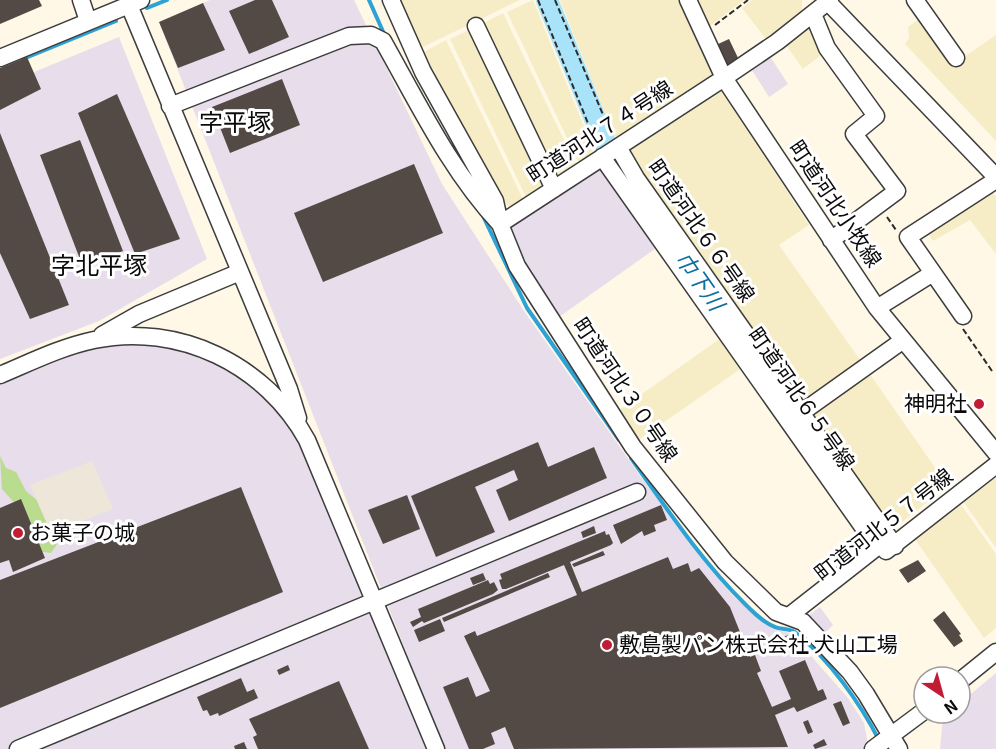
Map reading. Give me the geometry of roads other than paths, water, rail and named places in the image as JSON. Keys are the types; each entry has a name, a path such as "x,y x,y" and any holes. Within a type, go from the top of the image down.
{"street":[{"path":"81,0 88,21"},
{"name":"町道河北３０号線","path":"391,0 423,72 495,201 500,224 517,266 633,447 725,562 776,612 794,618 850,672 871,701 885,746"},
{"name":"町道河北小牧線","path":"687,0 724,78 877,308 996,453"},
{"path":"915,0 956,58"},
{"path":"724,78 828,1 996,179 909,237 963,316"},
{"path":"0,58 135,3 170,106 289,389 300,428 376,601 436,749"},
{"path":"813,14 827,48 876,116 854,134 897,191 831,240"},
{"path":"476,26 554,189"},
{"path":"170,106 349,36 371,35 384,41 447,152 481,204 500,224"},
{"name":"町道河北７４号線","path":"500,224 724,78"},
{"name":"町道河北６６号線","path":"610,152 636,178 892,542"},
{"name":"町道河北６５号線","path":"610,152 877,547 794,618"},
{"path":"94,340 139,314 240,272"},
{"path":"877,308 933,273"},
{"path":"0,375 66,348 94,340 119,336 154,337 179,341 212,352 257,379 279,400 300,428"},
{"path":"801,412 902,341"},
{"name":"町道河北５７号線","path":"794,618 996,465"},
{"path":"18,749 637,492"},
{"path":"972,671 996,652"},
{"path":"885,746 912,722"}],"waterway":[{"path":"147,8 167,0"},
{"path":"369,0 385,36"},
{"name":"巾下川","path":"547,0 607,148 639,195"},
{"path":"23,59 116,21"},
{"path":"483,216 527,308 619,440"},
{"path":"631,458 715,571 749,608 767,623 794,631 820,655 863,711 879,740"}],"place":[{"name":"神明社","path":"979,404"},
{"name":"お菓子の城","path":"18,533"},
{"name":"敷島製パン株式会社 犬山工場","path":"607,645"}],"district":[{"name":"字平塚","path":"235,123"},
{"name":"字北平塚","path":"99,266"}]}
